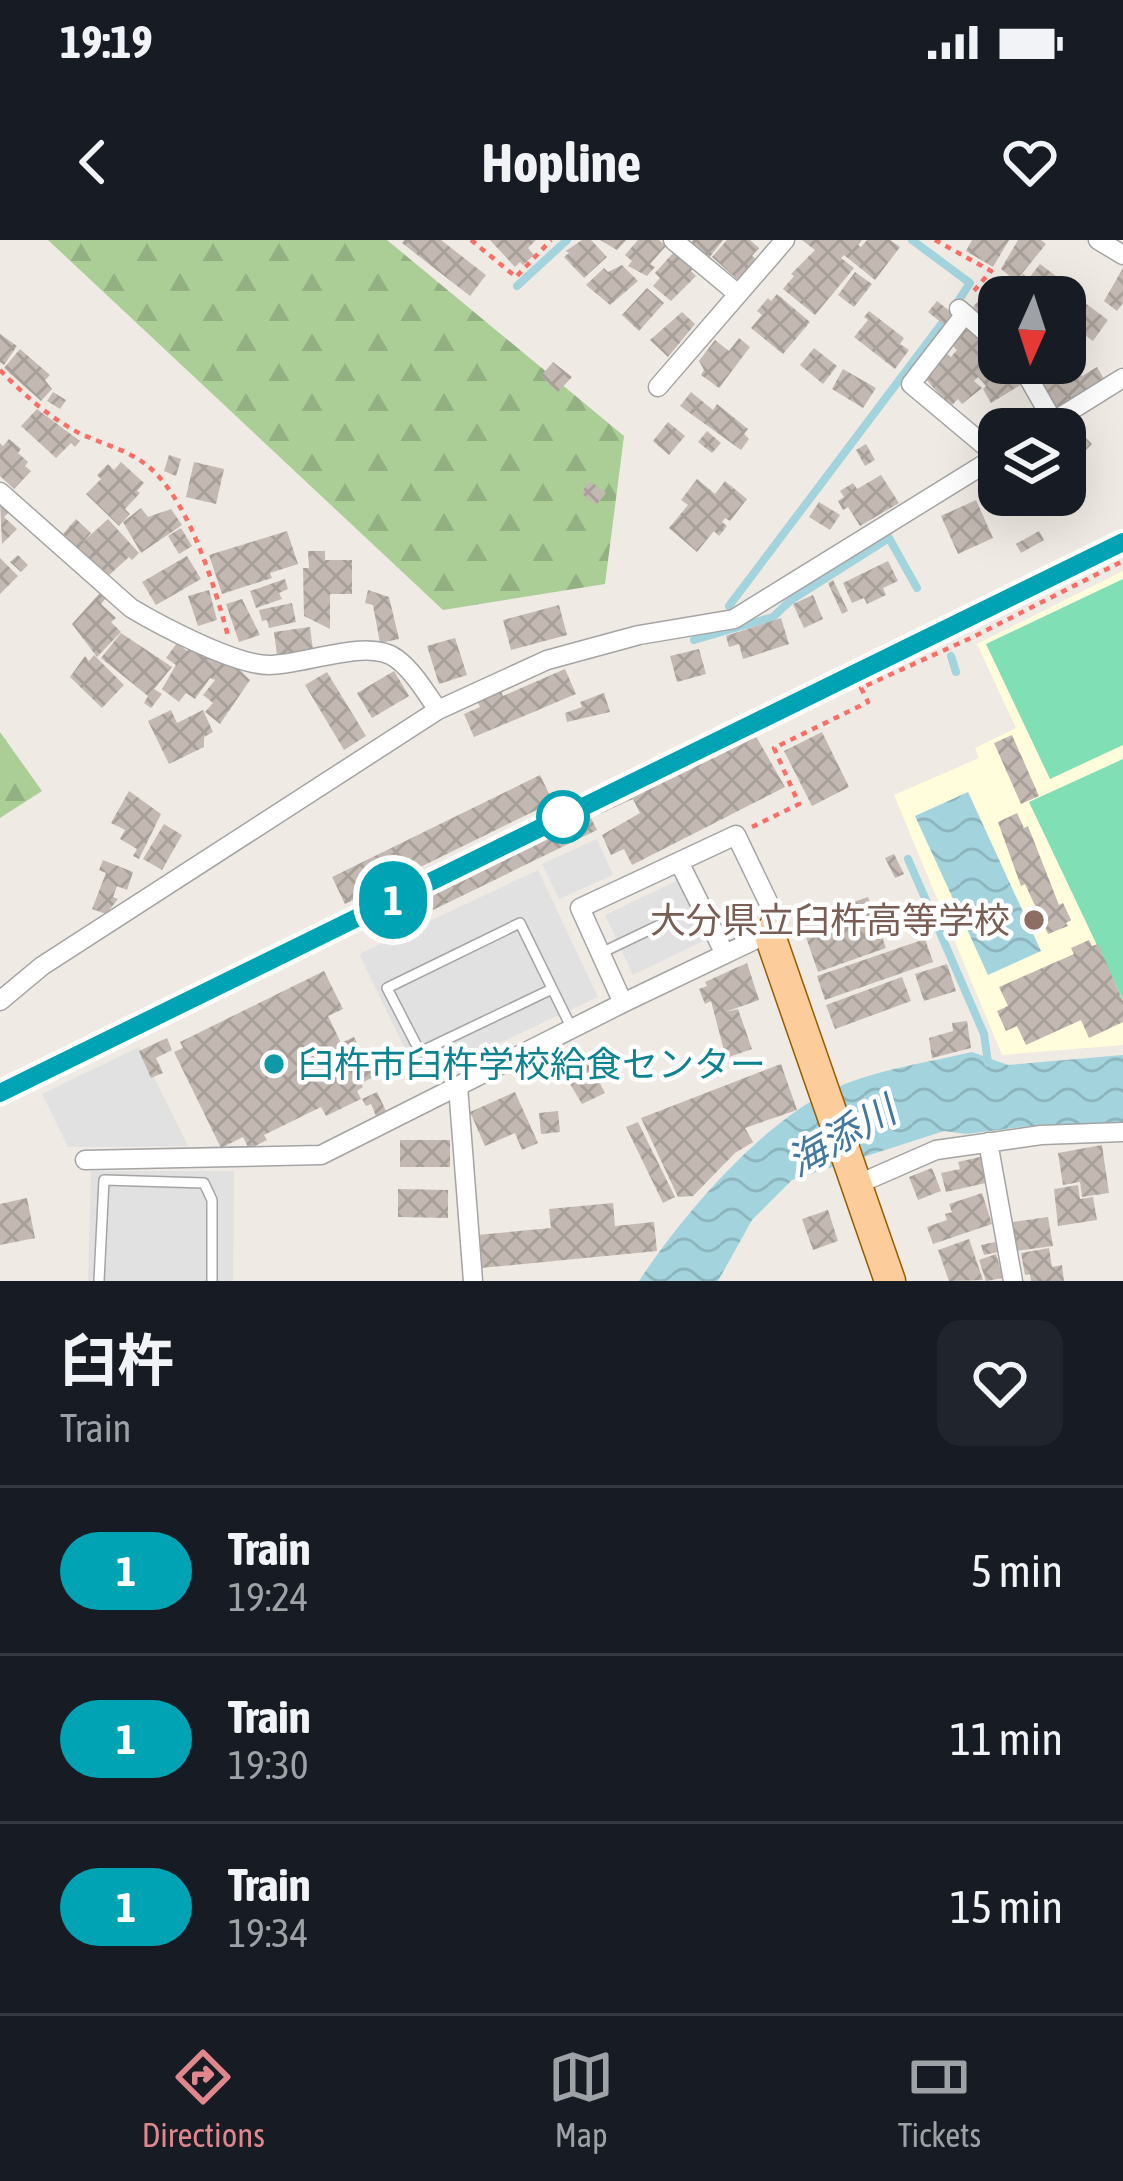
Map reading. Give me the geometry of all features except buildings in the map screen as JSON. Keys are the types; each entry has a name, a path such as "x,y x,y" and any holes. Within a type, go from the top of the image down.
{"main road":[{"path":"770,933 890,1281"}],"street":[{"path":"673,240 739,294"},
{"path":"658,387 785,240"},
{"path":"1098,240 1123,255"},
{"path":"978,326 962,312 910,384 978,440"},
{"path":"1074,408 1123,378"},
{"path":"0,1001 42,966 438,710 547,659 639,635 734,619 978,468"},
{"path":"0,492 131,608 229,653 268,665 381,651 402,664 438,710"},
{"path":"85,1160 321,1155 770,933 772,910 736,835 580,908 623,1003"},
{"path":"680,862 725,954"},
{"path":"458,1086 473,1281"},
{"path":"855,1183 922,1154 988,1142 1123,1132"},
{"path":"988,1142 1013,1281"}],"lane":[{"path":"601,953 672,919"},
{"path":"552,989 419,1052 387,988 520,923 572,1029"},
{"path":"99,1281 104,1180 203,1183 212,1200 212,1281"}],"path":[{"path":"471,240 516,278 551,240"},
{"path":"935,240 991,271 962,312"},
{"path":"0,370 47,413 155,472 198,544 220,606 229,653"},
{"path":"736,835 800,804 774,748 868,701 860,688 1123,561"}],"shaded area":[{"name":"大分県立臼杵高等学校","path":"1123,571 1123,1045 1002,1055 894,795 979,758 975,748 1016,728 977,644"},
{"path":"597,839 613,875 559,899 542,864"},
{"path":"538,870 598,997 420,1080 359,954"},
{"path":"678,880 707,939 633,975 605,915"},
{"path":"139,1047 188,1146 68,1147 42,1094"},
{"path":"91,1171 234,1171 233,1281 88,1281"}],"green space":[{"path":"48,240 387,240 624,436 605,584 443,610"},
{"path":"1123,579 1123,745 1050,779 986,644"},
{"path":"0,732 42,791 0,818"},
{"path":"1123,759 1123,1000 1029,802"}],"water":[{"path":"968,792 1041,951 988,975 915,816"},
{"name":"海添川","path":"972,1052 1008,1065 1123,1055 1123,1123 966,1134 944,1131 792,1180 752,1220 718,1281 639,1281 730,1168 786,1118 860,1078"}],"waterway":[{"path":"517,286 567,240"},
{"path":"912,240 970,283 955,306"},
{"path":"729,606 946,318"},
{"path":"694,640 773,617 791,600 889,538 917,588"},
{"path":"951,656 956,672"},
{"path":"908,859 984,1034 988,1063"}],"railway":[{"path":"0,1093 1123,542"}],"train":[{"name":"1","path":"0,1093 1123,542"}],"place":[{"name":"大分県立臼杵高等学校","path":"1034,920"},
{"name":"臼杵市臼杵学校給食センター","path":"274,1064"}]}
